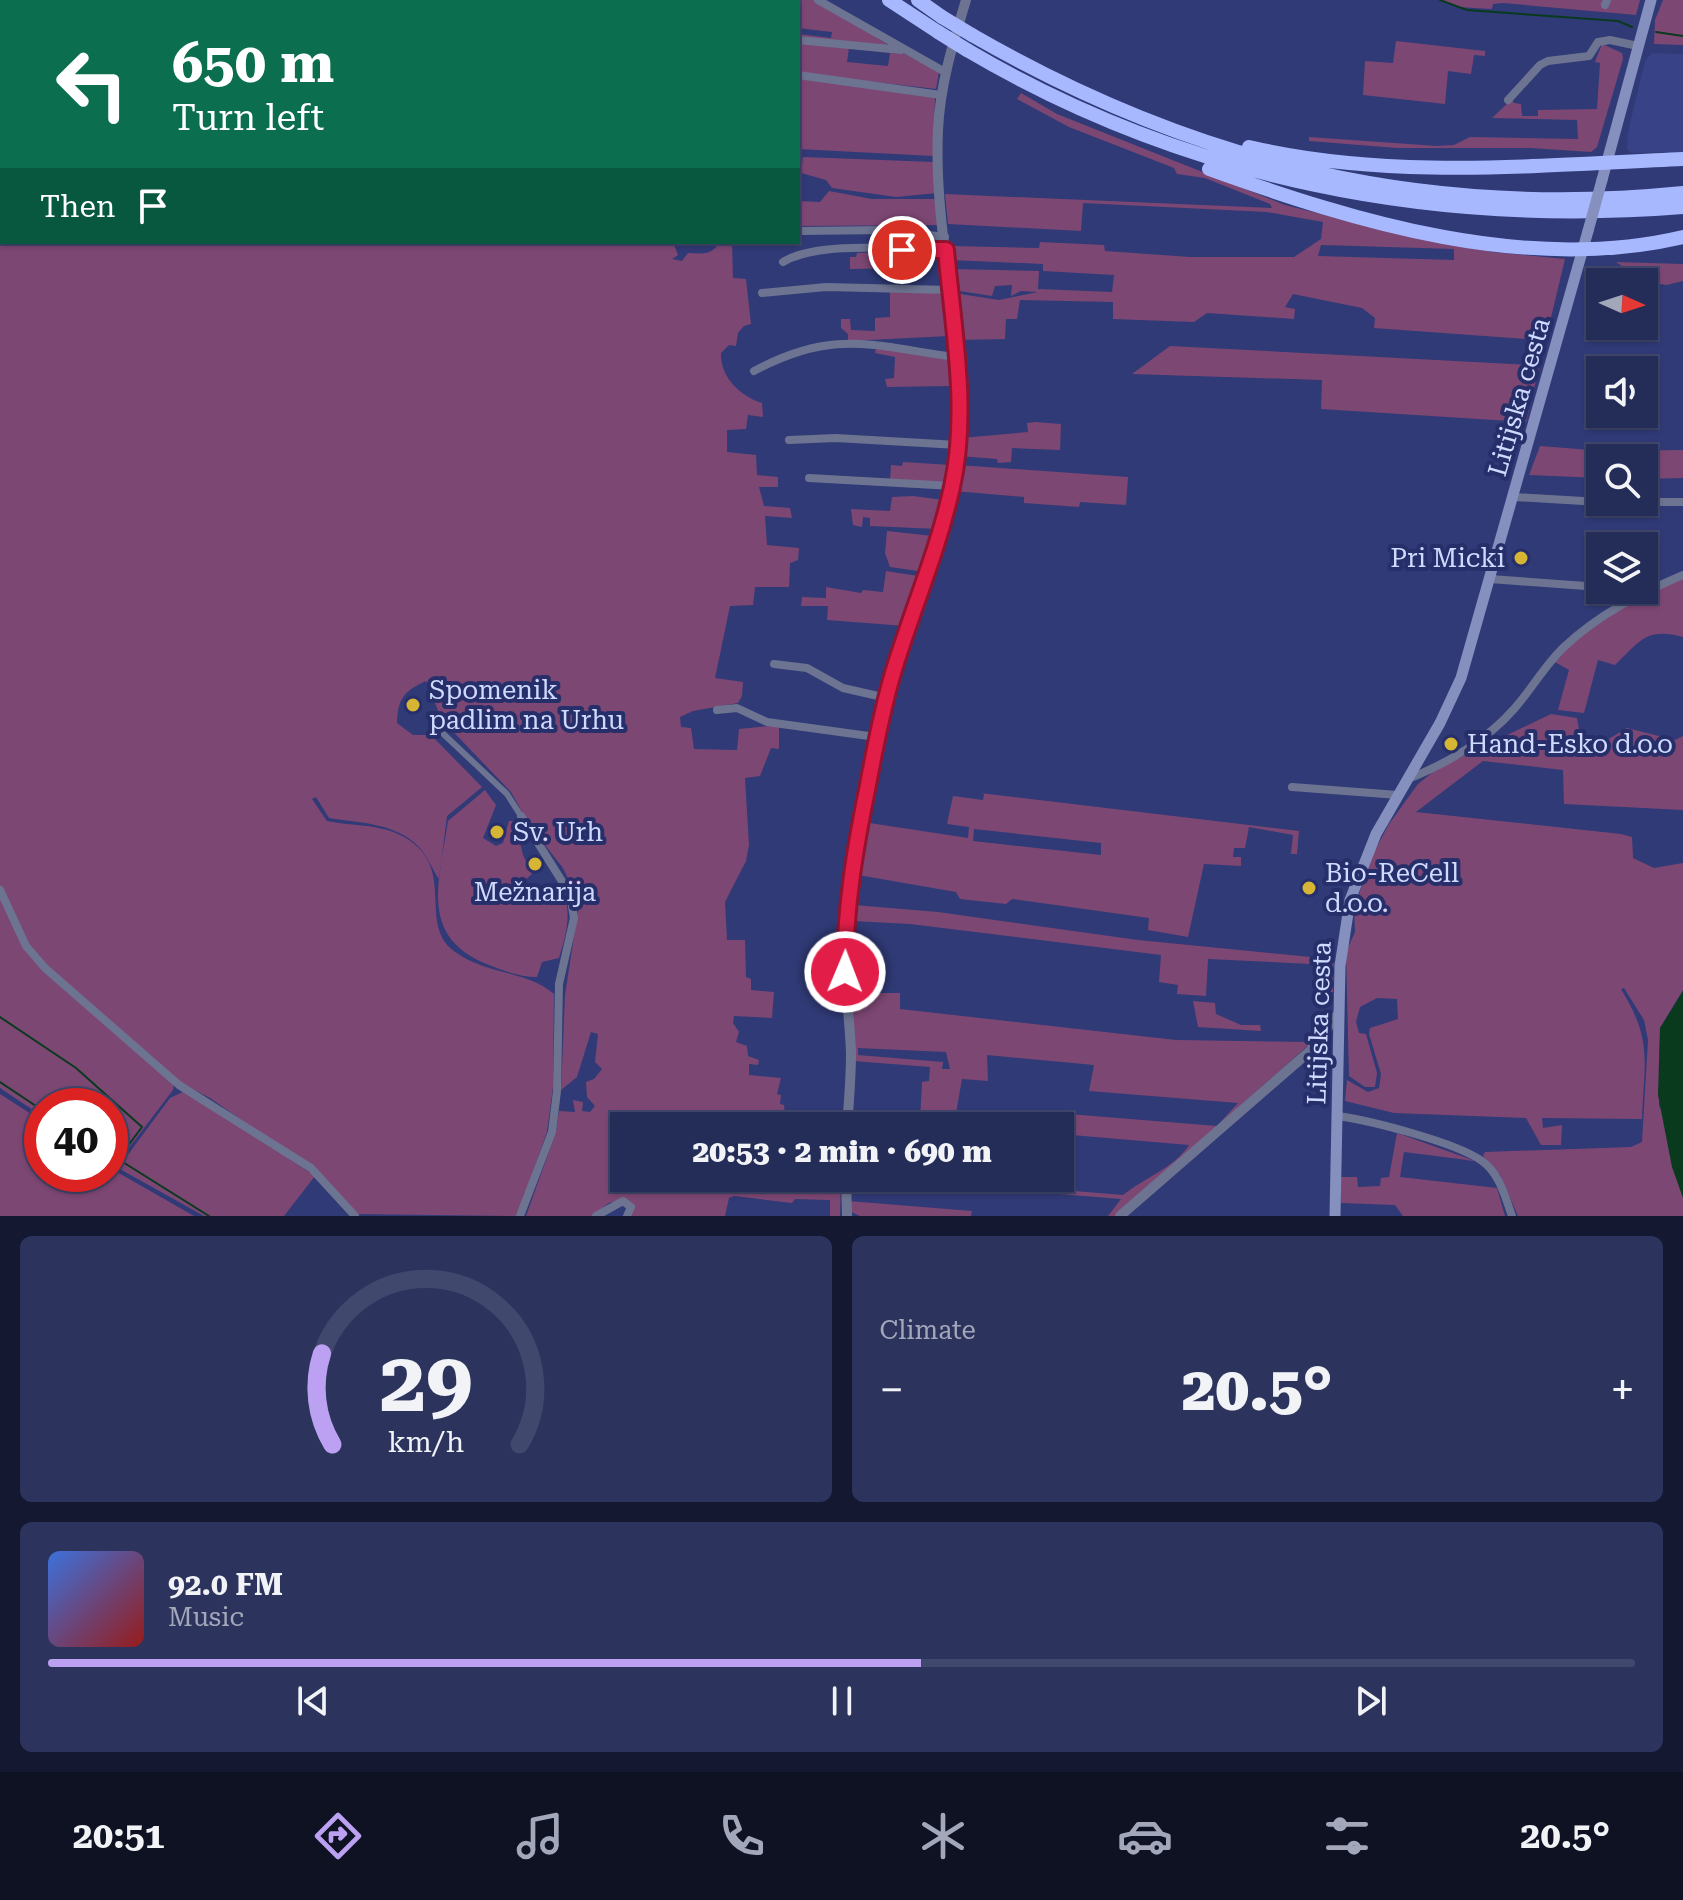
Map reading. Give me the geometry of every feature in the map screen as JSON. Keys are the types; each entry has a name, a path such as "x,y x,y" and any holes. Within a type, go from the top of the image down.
{"highway":[{"path":"889,0 967,50 1037,89 1278,179 1398,202 1520,213 1683,207"},
{"path":"918,0 972,35 1150,132 1274,163 1406,189 1553,199 1683,193"},
{"path":"1150,132 1177,127 1276,153 1355,164 1435,168 1683,159"},
{"path":"1150,132 1165,152 1236,179 1396,225 1499,245 1583,248 1683,237"}],"main road":[{"name":"Litijska cesta","path":"1335,1216 1341,946 1350,900 1376,834 1454,695 1514,497 1651,0"}],"street":[{"path":"818,0 945,72"},
{"path":"848,1112 851,1053 845,972 847,897 876,737 928,576 953,486 958,445 956,357 937,132 945,72 966,0"},
{"path":"800,40 902,50"},
{"path":"1508,100 1548,61 1589,56 1598,42 1610,40 1638,46"},
{"path":"800,75 941,95"},
{"path":"800,231 888,230 945,237"},
{"path":"783,262 803,254 826,251 946,250"},
{"path":"762,293 826,287 950,290"},
{"path":"754,371 788,353 826,344 873,343 956,357"},
{"path":"789,440 836,438 958,445"},
{"path":"809,478 953,486"},
{"path":"1514,497 1586,501"},
{"path":"1658,502 1683,502"},
{"path":"1658,584 1683,575"},
{"path":"1490,579 1586,586"},
{"path":"1408,779 1443,764 1489,732 1515,709 1563,648 1588,626 1622,604"},
{"path":"774,664 807,668 843,688 887,698"},
{"path":"717,710 737,708 767,722 876,737"},
{"path":"436,727 507,794 570,894 574,918 559,984 557,1091 552,1132 520,1216"},
{"path":"1292,787 1398,795"},
{"path":"0,890 26,946 45,968 179,1085 311,1168 355,1216"},
{"path":"1120,1216 1310,1051 1338,1014"},
{"path":"1338,1116 1378,1122 1483,1162 1498,1180 1512,1216"},
{"path":"846,1192 847,1216"},
{"path":"596,1216 623,1201 631,1207 627,1216"}],"shaded area":[{"path":"800,0 815,0 890,46 800,38 800,34 831,38 832,32 800,28"},
{"path":"1442,0 1604,0 1601,7 1607,8 1610,0 1640,0 1636,15 1503,3 1493,4 1492,9 1458,7"},
{"path":"1663,0 1683,0 1683,45 1654,44 1655,20"},
{"path":"1396,41 1485,51 1485,56 1474,55 1471,74 1448,71 1445,104 1363,95 1365,61 1393,63"},
{"path":"800,42 849,48 847,62 888,66 890,53 905,54 939,72 936,89 800,73"},
{"path":"1602,44 1622,53 1623,59 1597,147 1591,152 1530,148 1397,148 1309,141 1309,137 1437,146 1454,145 1470,137 1578,139 1577,120 1492,118 1512,99 1514,103 1521,104 1522,116 1538,116 1538,110 1597,109 1600,63 1595,62"},
{"path":"1652,53 1683,54 1683,152 1632,153 1627,149 1628,132 1645,61"},
{"path":"800,77 935,98 933,156 800,149"},
{"path":"1021,93 1057,114 1285,205 1421,239 1492,252 1565,259 1526,422 1321,409 1322,380 1132,374 1170,346 1532,365 1541,346 1538,340 1374,328 1375,318 1362,308 1293,294 1285,307 1295,309 1294,319 1207,313 1194,322 1113,319 1113,302 1020,300 1017,319 1006,319 1005,339 958,340 954,293 999,300 1038,292 1021,291 1011,296 1012,285 995,286 992,296 953,290 951,269 1039,271 1038,289 1112,292 1114,275 1043,271 1043,264 951,260 950,246 1039,248 1040,242 1104,245 1105,251 1190,257 1294,257 1321,239 1323,222 1267,212 1083,203 1081,231 948,224 945,194 1272,208 1270,204 1205,178 1177,174 1174,168 1069,127 1017,99","holes":["1321,245 1454,249 1454,260 1318,256"]},
{"path":"803,157 934,162 937,193 896,197 832,188 826,180 801,173"},
{"path":"829,191 872,199 938,199 941,225 800,226 800,201 820,202"},
{"path":"0,244 674,244 678,255 672,259 682,261 688,253 706,253 718,244 732,244 733,278 746,279 751,324 738,333 736,346 729,345 721,353 722,362 733,384 746,396 762,403 763,417 748,415 746,429 727,430 727,452 756,455 757,475 778,477 778,487 759,487 764,506 790,508 792,518 765,516 767,545 799,548 798,560 790,563 789,587 755,587 753,605 730,606 715,678 743,682 738,703 693,711 680,717 681,727 691,728 694,749 737,750 739,729 779,725 779,749 771,748 760,776 745,778 749,845 746,861 725,902 727,940 745,940 746,977 751,979 751,990 774,992 772,1018 734,1016 733,1023 739,1032 736,1042 747,1046 748,1056 759,1060 758,1065 749,1064 749,1075 781,1078 777,1094 781,1095 780,1104 784,1105 785,1112 610,1112 610,1192 841,1192 840,1216 830,1216 830,1200 795,1199 792,1203 734,1196 729,1198 725,1216 630,1216 624,1199 609,1203 592,1216 526,1216 556,1132 559,1111 575,1112 573,1100 583,1102 582,1111 590,1112 595,1106 587,1097 586,1082 594,1079 602,1069 595,1062 598,1034 591,1032 577,1077 561,1090 565,995 578,910 575,893 563,868 530,826 511,792 442,720 426,681 404,696 397,723 413,735 431,735 482,787 447,816 439,879 422,851 418,847 428,861 433,877 438,925 443,939 466,959 531,981 554,994 553,1087 547,1132 517,1216 356,1214 325,1178 210,1098 181,1083 34,954 0,886","holes":["316,797 329,818 377,825 400,833 418,847 400,835 383,829 327,821 312,799"]},
{"path":"909,251 908,268 850,269 850,257 856,257 857,253"},
{"path":"1616,262 1683,264 1683,281 1658,284 1658,268 1625,268"},
{"path":"890,289 947,294 949,336 848,341 848,334 841,328 841,319 850,319 851,330 875,331 875,318 890,317"},
{"path":"876,348 947,358 952,361 951,386 887,387 885,379 894,378 895,357 875,353"},
{"path":"1027,423 1061,424 1060,450 1012,448 1011,462 998,463 997,459 959,456 960,448 968,448 960,446 961,438 1028,432"},
{"path":"1540,446 1586,450 1586,477 1529,475"},
{"path":"1658,450 1683,450 1683,478 1658,479"},
{"path":"903,462 951,465 949,482 890,481 891,465 902,466"},
{"path":"958,465 1128,477 1126,505 1080,502 1079,507 1024,503 1024,497 954,491"},
{"path":"892,497 944,500 938,529 870,526 870,518 863,517 862,527 853,525 851,509 890,511"},
{"path":"887,531 933,536 936,540 925,572 890,567 885,553"},
{"path":"886,571 918,576 922,580 905,626 827,620 828,606 801,606 802,597 826,598 826,587 861,593 863,590 883,592"},
{"path":"1683,577 1683,637 1652,635 1644,638 1615,665 1598,660 1584,713 1558,710 1569,670 1553,661 1600,619 1630,604 1658,604 1658,590"},
{"path":"1551,714 1577,718 1579,729 1592,749 1627,728 1675,740 1683,736 1683,810 1564,804 1563,770 1483,761 1416,812 1621,834 1632,837 1633,858 1654,868 1683,863 1683,990 1660,1028 1659,1106 1666,1119 1683,1189 1683,1216 1518,1216 1500,1175 1483,1156 1485,1152 1631,1147 1642,1142 1648,1040 1644,1020 1624,988 1621,989 1638,1023 1644,1052 1642,1119 1542,1118 1543,1128 1562,1125 1561,1145 1541,1145 1526,1118 1394,1113 1345,1101 1347,1080 1368,1092 1379,1088 1381,1074 1370,1028 1398,1019 1397,999 1377,998 1360,1007 1356,1022 1359,1033 1366,1034 1377,1073 1375,1087 1365,1087 1349,1076 1346,952 1355,932 1354,908 1373,854 1389,824 1418,784 1438,768"},
{"path":"485,790 496,805 483,838 496,846 503,843 509,821 515,821 523,855 532,874 524,881 533,895 544,888 547,892 562,886 565,896 567,922 559,958 542,962 537,977 507,971 466,954 451,940 442,923 438,886 448,821"},
{"path":"980,793 1299,831 1297,854 1291,854 1293,835 1249,827 1245,848 1234,848 1233,857 1241,857 1241,866 1204,864 1188,937 1148,930 1149,918 1012,899 1006,904 960,899 956,892 858,875 854,905 938,912 1138,940 1331,959 1334,950 1333,992 1330,992 1331,965 1208,959 1206,996 1177,994 1178,985 1159,982 1161,955 910,924 853,921 852,950 849,908 863,822 968,838 969,827 947,824 953,796 983,800 984,794","holes":["974,829 1101,843 1101,855 973,841"]},
{"path":"0,895 20,940 174,1084 173,1090 128,1149 128,1088 24,1088 24,1104 0,1088"},
{"path":"1683,991 1683,1198 1672,1167 1658,1095 1660,1028"},
{"path":"900,993 900,1009 1176,1040 1312,1042 1217,1126 1238,1103 1089,1091 1094,1065 987,1055 988,1081 962,1079 956,1112 920,1112 922,1082 929,1081 930,1067 853,1061 851,995","holes":["858,1048 946,1052 950,1069 942,1069 943,1062 858,1055"]},
{"path":"1193,1001 1215,1003 1216,1014 1241,1025 1260,1025 1261,1031 1198,1027"},
{"path":"187,1090 315,1176 284,1216 204,1216 128,1174 128,1155 170,1098"},
{"path":"0,1094 24,1109 24,1192 128,1192 128,1178 194,1216 0,1216"},
{"path":"1074,1114 1217,1126 1115,1216 1108,1216 1121,1199 1036,1192 1123,1195 1167,1166 1189,1145 1074,1135"},
{"path":"1397,1133 1475,1161 1404,1152 1400,1177 1497,1188 1505,1216 1403,1216 1395,1205 1341,1203 1340,1177 1357,1177 1358,1187 1380,1186 1381,1178 1389,1177"},
{"path":"848,1201 972,1211 971,1216 860,1216 851,1212"}],"waterway":[{"path":"1440,0 1467,10 1618,21 1632,27"},
{"path":"1656,32 1683,36"},
{"path":"0,1017 76,1068 98,1088"},
{"path":"0,1082 24,1098"},
{"path":"128,1114 142,1127 128,1146"},
{"path":"128,1165 209,1216"}],"place":[{"name":"Pri Micki","path":"1521,558"},
{"name":"Spomenik padlim na Urhu","path":"413,705"},
{"name":"Hand-Esko d.o.o","path":"1451,744"},
{"name":"Sv. Urh","path":"497,832"},
{"name":"Mežnarija","path":"535,864"},
{"name":"Bio-ReCell d.o.o.","path":"1309,888"}],"route":[{"path":"845,972 847,897 876,737 892,675 940,535 953,486 958,445 955,345 946,250 902,250"}]}
